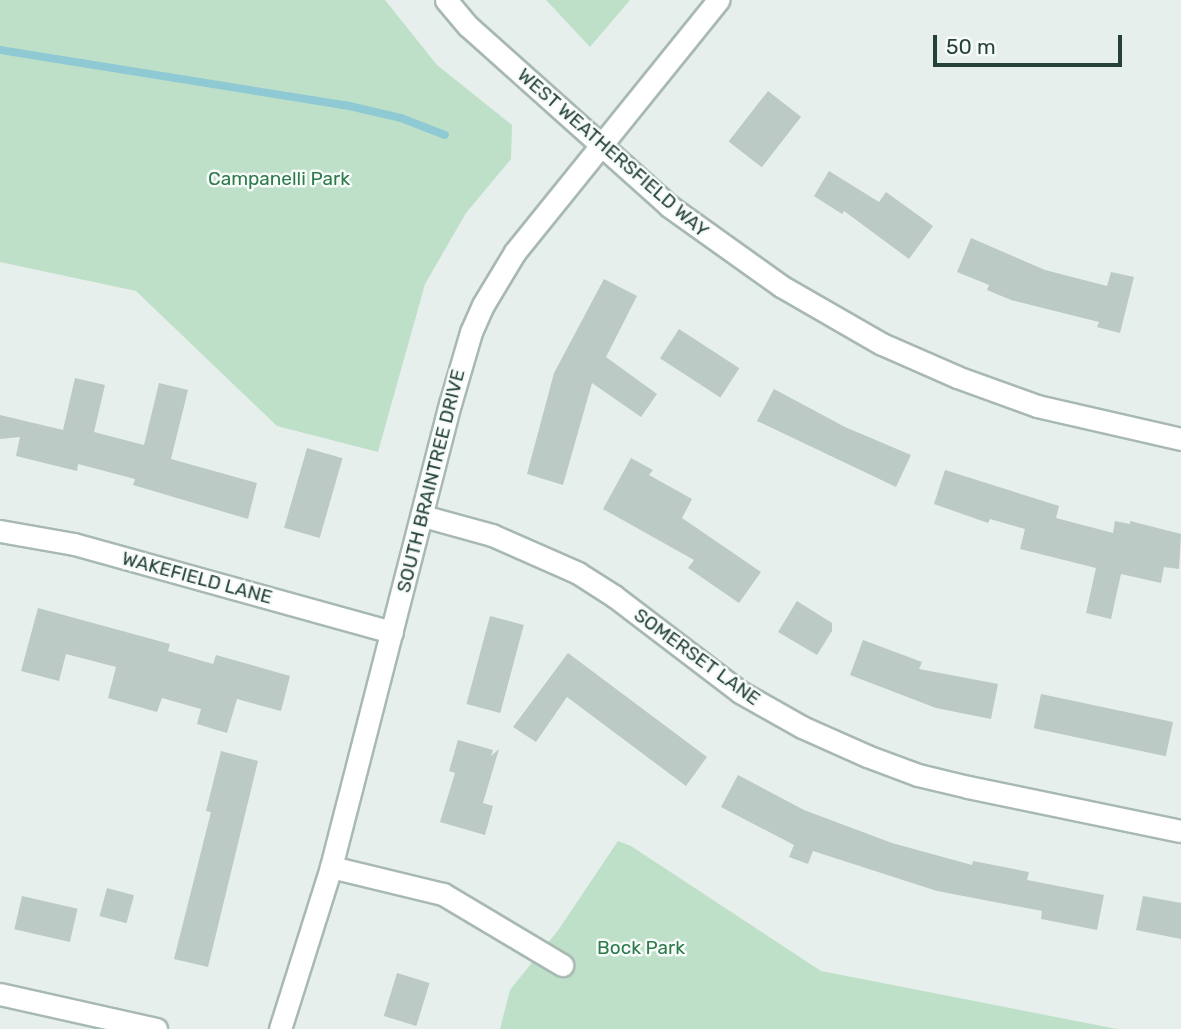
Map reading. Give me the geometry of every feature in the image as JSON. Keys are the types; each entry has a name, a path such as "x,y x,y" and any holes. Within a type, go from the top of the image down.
{"street":[{"name":"WEST WEATHERSFIELD WAY","path":"446,0 468,26 669,206 780,286 882,344 957,377 1037,406 1181,439"},
{"name":"SOUTH BRAINTREE DRIVE","path":"280,1029 331,867 459,371 483,304 515,252 718,0"},
{"name":"SOMERSET LANE","path":"423,516 492,536 578,573 614,596 740,692 802,727 867,757 918,775 968,787 1181,831"},
{"name":"WAKEFIELD LANE","path":"0,531 74,544 392,632"},
{"path":"331,867 443,894 562,965"},
{"path":"0,994 156,1029"}],"green space":[{"name":"Campanelli Park","path":"0,0 385,0 437,65 512,125 511,159 466,213 425,284 378,452 277,426 136,291 0,262"},
{"path":"546,0 630,0 590,47"},
{"name":"Bock Park","path":"618,841 631,846 821,971 1117,1029 500,1029 510,990 559,929"}],"building":[{"path":"768,91 801,117 762,167 729,141"},
{"path":"829,171 879,202 886,192 933,226 909,259 844,211 842,214 814,196"},
{"path":"971,238 1045,270 1107,286 1111,272 1134,277 1120,333 1097,327 1099,322 1011,300 987,290 989,285 957,272"},
{"path":"604,279 637,296 606,357 657,394 641,417 592,383 563,485 527,474 554,373"},
{"path":"679,329 739,368 720,398 660,358"},
{"path":"75,378 105,385 94,432 144,445 159,383 188,390 171,459 257,483 248,519 133,485 135,479 78,464 77,471 16,456 20,437 0,439 0,415 63,430"},
{"path":"774,389 845,427 911,455 896,487 757,421"},
{"path":"307,448 343,458 320,538 284,528"},
{"path":"631,458 653,470 649,475 692,499 682,518 761,572 739,603 688,568 694,560 603,509"},
{"path":"945,470 1059,506 1056,518 1113,533 1115,521 1130,524 1130,521 1181,534 1179,569 1164,567 1161,583 1121,574 1111,619 1086,613 1096,568 1020,549 1025,529 990,519 988,523 934,504"},
{"path":"797,601 832,623 832,631 817,655 778,632"},
{"path":"38,608 170,644 168,651 213,664 216,655 290,676 281,711 237,699 227,733 197,724 201,709 162,698 157,712 108,698 116,667 66,654 59,681 21,671"},
{"path":"490,616 524,625 500,713 466,704"},
{"path":"863,640 922,662 919,669 998,684 991,719 936,708 850,675"},
{"path":"568,653 707,757 686,786 567,697 536,742 513,727"},
{"path":"1041,694 1173,722 1166,756 1034,728"},
{"path":"458,740 493,750 491,756 499,749 483,803 493,806 485,835 440,822 455,773 449,771"},
{"path":"221,751 258,761 208,967 174,959 211,812 206,811"},
{"path":"738,775 804,810 892,843 972,865 973,861 1029,872 1027,880 1104,895 1097,930 1041,919 1042,911 937,891 813,851 808,864 789,857 794,845 721,807"},
{"path":"107,888 134,895 127,923 99,916"},
{"path":"22,896 78,909 70,942 14,929"},
{"path":"1143,896 1181,903 1181,939 1136,930"},
{"path":"397,973 430,983 416,1026 384,1016"}],"waterway":[{"path":"0,50 345,105 401,118 445,135"}]}
